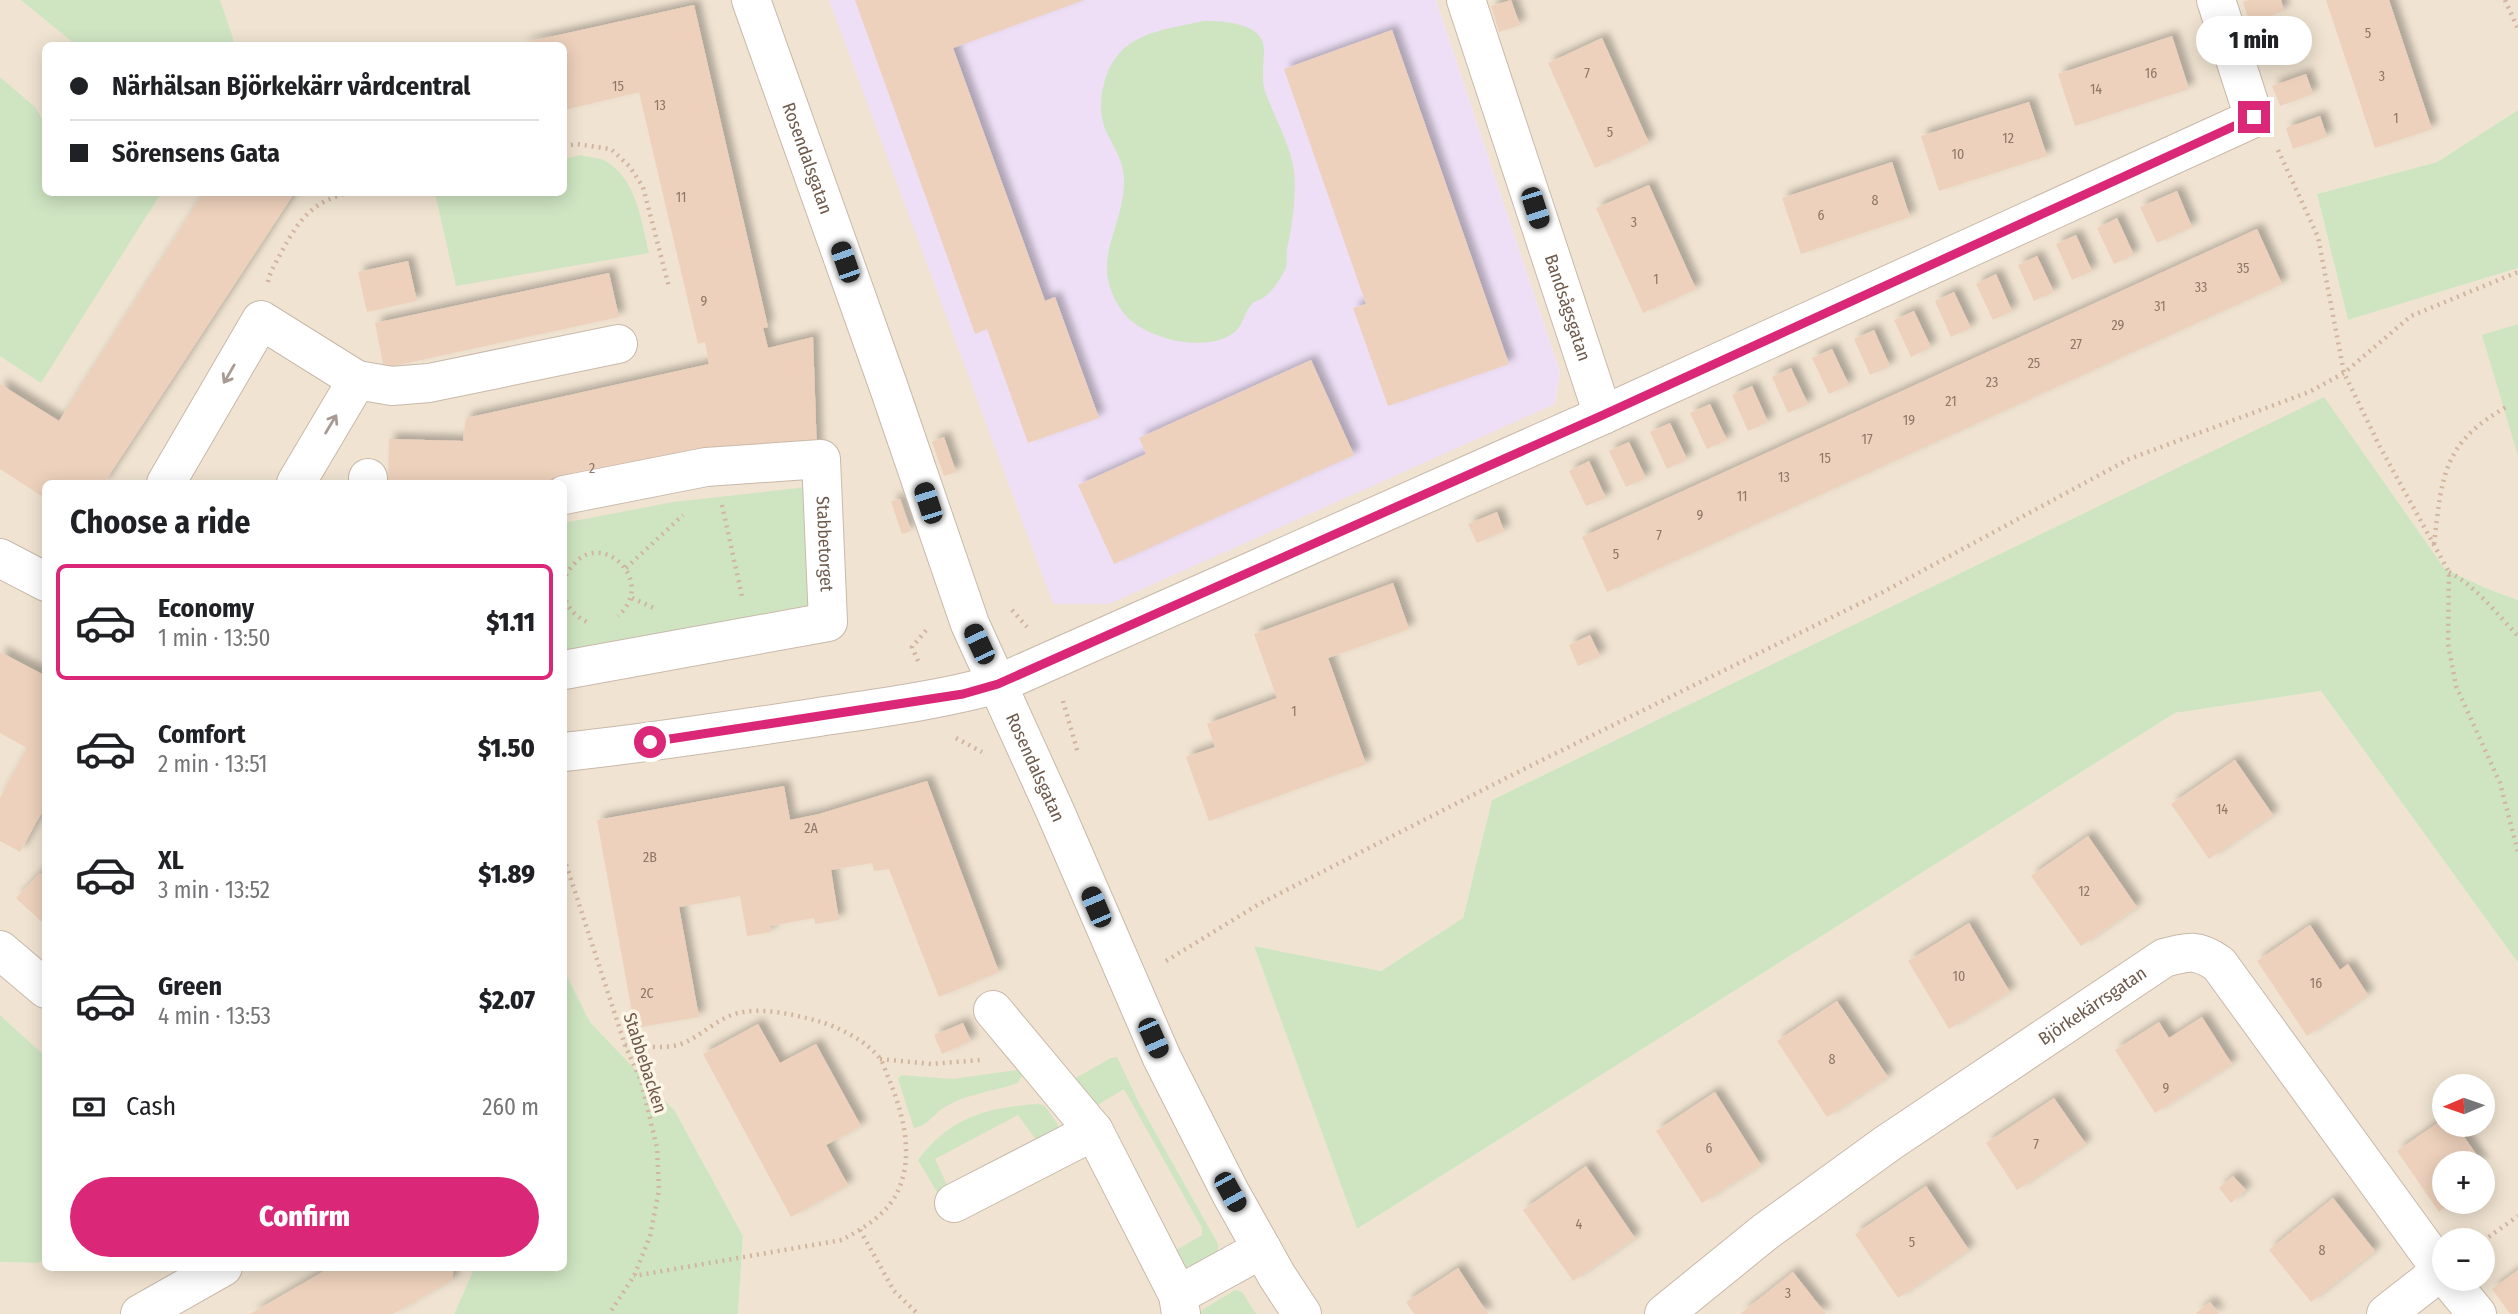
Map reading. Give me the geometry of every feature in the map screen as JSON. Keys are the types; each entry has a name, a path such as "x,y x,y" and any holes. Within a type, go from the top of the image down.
{"street":[{"name":"Rosendalsgatan","path":"751,0 970,624 1162,1058 1230,1192 1301,1314"},
{"name":"Bandsågsgatan","path":"1466,0 1603,415"},
{"path":"567,752 626,746 836,714 963,694 998,684 1603,415 2254,117 2216,0"},
{"path":"168,480 261,320 357,380 392,386 429,383 618,344"},
{"path":"298,480 357,380"},
{"name":"Stabbetorget","path":"567,494 706,467 821,458 828,622 567,669"},
{"path":"0,558 42,580"},
{"path":"0,950 42,986"},
{"name":"Björkekärrsgatan","path":"1664,1314 1765,1232 1888,1143 2164,958 2185,952 2205,954 2219,964 2432,1257"},
{"path":"993,1010 1094,1131 1179,1304 1262,1249"},
{"path":"954,1203 1094,1131"},
{"path":"140,1314 216,1271"},
{"path":"2386,1314 2432,1284"},
{"name":"Björkekärrsgatan","path":"2458,1291 2477,1314"}],"path":[{"path":"2505,0 2518,29"},
{"path":"2254,117 2281,154 2318,237 2344,373 2380,447 2449,572 2448,645 2456,686 2500,783 2518,852"},
{"path":"567,146 577,144 611,149 630,167 643,187 669,287"},
{"path":"261,320 269,276 292,234 309,211 335,196"},
{"path":"1127,979 1162,963 1272,898 1524,769 1883,592 2129,459 2309,392 2344,373 2411,316 2518,272"},
{"path":"2434,545 2438,505 2448,461 2468,433 2508,406"},
{"path":"625,568 687,512"},
{"path":"567,571 579,559 591,554 605,554 620,561 633,584 632,598 615,619"},
{"path":"2449,572 2475,590 2518,636"},
{"path":"567,606 577,617 588,622"},
{"path":"951,736 993,757"},
{"name":"Stabbebacken","path":"567,867 625,1045 640,1081 657,1148 659,1190 650,1236 634,1276 609,1314"},
{"path":"625,1045 676,1045 694,1038 729,1016 751,1011 784,1014 820,1022 861,1041 880,1059 902,1116 906,1139 905,1166 897,1194 870,1224 842,1240 634,1276"},
{"path":"880,1059 931,1064 971,1062 1004,1057 1024,1048"},
{"path":"2495,1232 2518,1216"},
{"path":"860,1230 894,1291 918,1314"}],"shaded area":[{"path":"0,0 829,0 847,45 1555,404 1560,372 1436,0 2518,0 2518,110 2437,162 2317,194 2348,320 2518,268 2518,600 2445,569 2324,398 1492,800 1463,918 1381,971 1254,946 1357,1229 2175,713 2321,691 2518,963 2518,1314 738,1314 743,1236 675,1111 590,1022 567,976 567,480 42,480 42,1053 0,1015"},
{"path":"829,0 1436,0 1560,372 1555,404 1109,604 1053,604"},
{"path":"42,1260 42,1271 473,1271 454,1314 0,1314 0,1262 37,1263"}],"green space":[{"path":"21,0 220,0 233,38 233,42 72,42"},
{"path":"1203,21 1241,25 1257,33 1262,40 1264,86 1289,150 1295,189 1286,265 1279,280 1264,298 1250,306 1237,330 1225,338 1194,343 1176,341 1144,329 1122,311 1112,293 1107,261 1119,215 1124,180 1120,159 1104,126 1101,105 1110,67 1129,44 1156,32"},
{"path":"0,77 35,107 42,119 42,196 159,196 41,383 0,356"},
{"path":"2518,110 2518,268 2348,320 2317,194 2437,162"},
{"path":"581,155 603,160 623,177 640,213 649,253 456,286 436,196 567,196 567,158"},
{"path":"2518,324 2518,456 2482,335"},
{"path":"2324,397 2445,569 2518,600 2518,963 2321,691 2175,713 1357,1229 1254,946 1381,971 1463,918 1492,800"},
{"path":"817,486 820,618 567,661 567,522 673,502"},
{"path":"567,976 590,1022 675,1111 743,1236 738,1314 454,1314 473,1271 567,1271"},
{"path":"0,1015 42,1053 42,1261 0,1262"},
{"path":"1117,1057 1140,1105 1218,1244 1218,1251 1188,1270 1184,1269 1176,1250 1202,1235 1202,1228 1124,1089 1096,1106 1074,1079"},
{"path":"1017,1070 1022,1075 1018,1083 954,1102 923,1125 914,1128 898,1079 901,1075 952,1079"},
{"path":"1039,1104 1045,1106 1058,1125 1057,1129 1037,1141 1018,1115 935,1159 948,1187 938,1194 918,1160 930,1145 957,1124 971,1117 1003,1108"},
{"path":"1235,1290 1242,1292 1256,1314 1201,1314 1202,1310"}],"building":[{"path":"855,0 1084,0 953,48 1045,301 1055,297 1099,418 1028,443 987,329 975,334"},
{"path":"1511,0 1520,25 1499,32 1491,6"},
{"path":"2281,0 2284,11 2250,23 2243,2"},
{"path":"2326,0 2389,0 2432,129 2375,148"},
{"path":"694,5 768,327 763,328 768,348 813,337 817,452 567,483 567,480 388,480 389,439 463,441 466,418 709,364 705,342 698,344 639,92 567,109 567,42 527,42"},
{"path":"1392,30 1509,364 1388,406 1353,308 1366,304 1284,69"},
{"path":"2290,33 2297,53 2263,65 2256,45"},
{"path":"2172,36 2189,89 2075,126 2058,74"},
{"path":"1602,38 1649,143 1595,168 1548,63"},
{"path":"2306,74 2313,94 2280,106 2272,86"},
{"path":"2029,102 2047,156 1939,191 1921,136"},
{"path":"2320,116 2327,137 2293,149 2286,128"},
{"path":"1892,162 1910,217 1801,254 1782,198"},
{"path":"1649,185 1696,289 1643,313 1596,208"},
{"path":"2177,191 2192,227 2157,243 2140,207"},
{"path":"201,196 292,196 106,480 42,480 42,496 0,469 0,384 59,421"},
{"path":"2117,218 2134,255 2114,264 2097,228"},
{"path":"2257,229 2282,284 1607,592 1582,537"},
{"path":"2076,235 2092,271 2072,280 2056,244"},
{"path":"2037,256 2054,292 2034,301 2018,265"},
{"path":"408,261 417,301 367,312 358,272"},
{"path":"609,273 619,317 384,368 375,323"},
{"path":"1996,274 2012,311 1993,320 1976,284"},
{"path":"1954,292 1971,328 1951,337 1935,301"},
{"path":"1914,311 1931,347 1911,357 1894,320"},
{"path":"1874,330 1890,366 1870,375 1854,339"},
{"path":"1832,349 1849,385 1829,394 1812,358"},
{"path":"1311,360 1354,455 1114,564 1078,485 1146,454 1139,438"},
{"path":"1791,368 1808,404 1788,413 1772,377"},
{"path":"1752,386 1768,422 1748,431 1732,395"},
{"path":"1710,404 1727,440 1707,449 1690,413"},
{"path":"1670,423 1687,459 1667,469 1650,432"},
{"path":"944,437 956,472 944,476 932,442"},
{"path":"1629,442 1646,478 1626,487 1609,451"},
{"path":"1589,461 1606,498 1586,506 1569,471"},
{"path":"900,499 911,531 902,534 891,501"},
{"path":"1497,512 1504,531 1477,543 1468,524"},
{"path":"1393,583 1409,629 1328,658 1366,764 1209,821 1186,757 1215,747 1207,724 1277,698 1254,634"},
{"path":"1590,635 1600,656 1578,666 1569,645"},
{"path":"0,652 42,674 42,812 20,852 0,841 0,798 27,748 0,733"},
{"path":"2235,760 2273,815 2209,859 2171,804"},
{"path":"927,781 999,972 939,997 889,869 874,871 872,863 831,870 839,920 815,924 814,918 770,926 771,932 747,936 740,896 679,907 699,1017 635,1028 597,820 784,786 790,820 819,814"},
{"path":"2088,836 2137,907 2081,946 2031,876"},
{"path":"40,873 42,875 42,922 16,898"},
{"path":"1969,923 2010,992 1949,1029 1908,961"},
{"path":"2310,925 2340,970 2348,964 2368,995 2307,1036 2257,961"},
{"path":"1837,1001 1888,1077 1827,1117 1777,1041"},
{"path":"2202,1017 2232,1064 2155,1113 2115,1050 2159,1022 2169,1038"},
{"path":"963,1023 971,1041 942,1054 934,1035"},
{"path":"758,1024 780,1063 816,1044 861,1126 826,1145 848,1185 791,1217 703,1054"},
{"path":"1715,1092 1761,1165 1702,1203 1656,1131"},
{"path":"2054,1098 2086,1144 2017,1190 1986,1143"},
{"path":"2432,1127 2432,1138 2465,1138 2474,1151 2432,1151 2432,1202 2397,1151"},
{"path":"1586,1166 1635,1238 1573,1281 1523,1210"},
{"path":"2233,1176 2246,1190 2231,1203 2219,1188"},
{"path":"1926,1186 1969,1250 1898,1298 1855,1234"},
{"path":"2333,1198 2375,1251 2311,1302 2269,1250"},
{"path":"1458,1268 1488,1314 1414,1314 1406,1302"},
{"path":"2518,1270 2518,1314 2510,1314 2493,1291 2495,1287"},
{"path":"324,1271 453,1271 452,1280 393,1314 250,1314"},
{"path":"1793,1272 1826,1314 1740,1314"},
{"path":"2210,1302 2219,1314 2195,1314"}],"route":[{"path":"650,742 963,694 998,684 1603,415 2254,117"}]}
